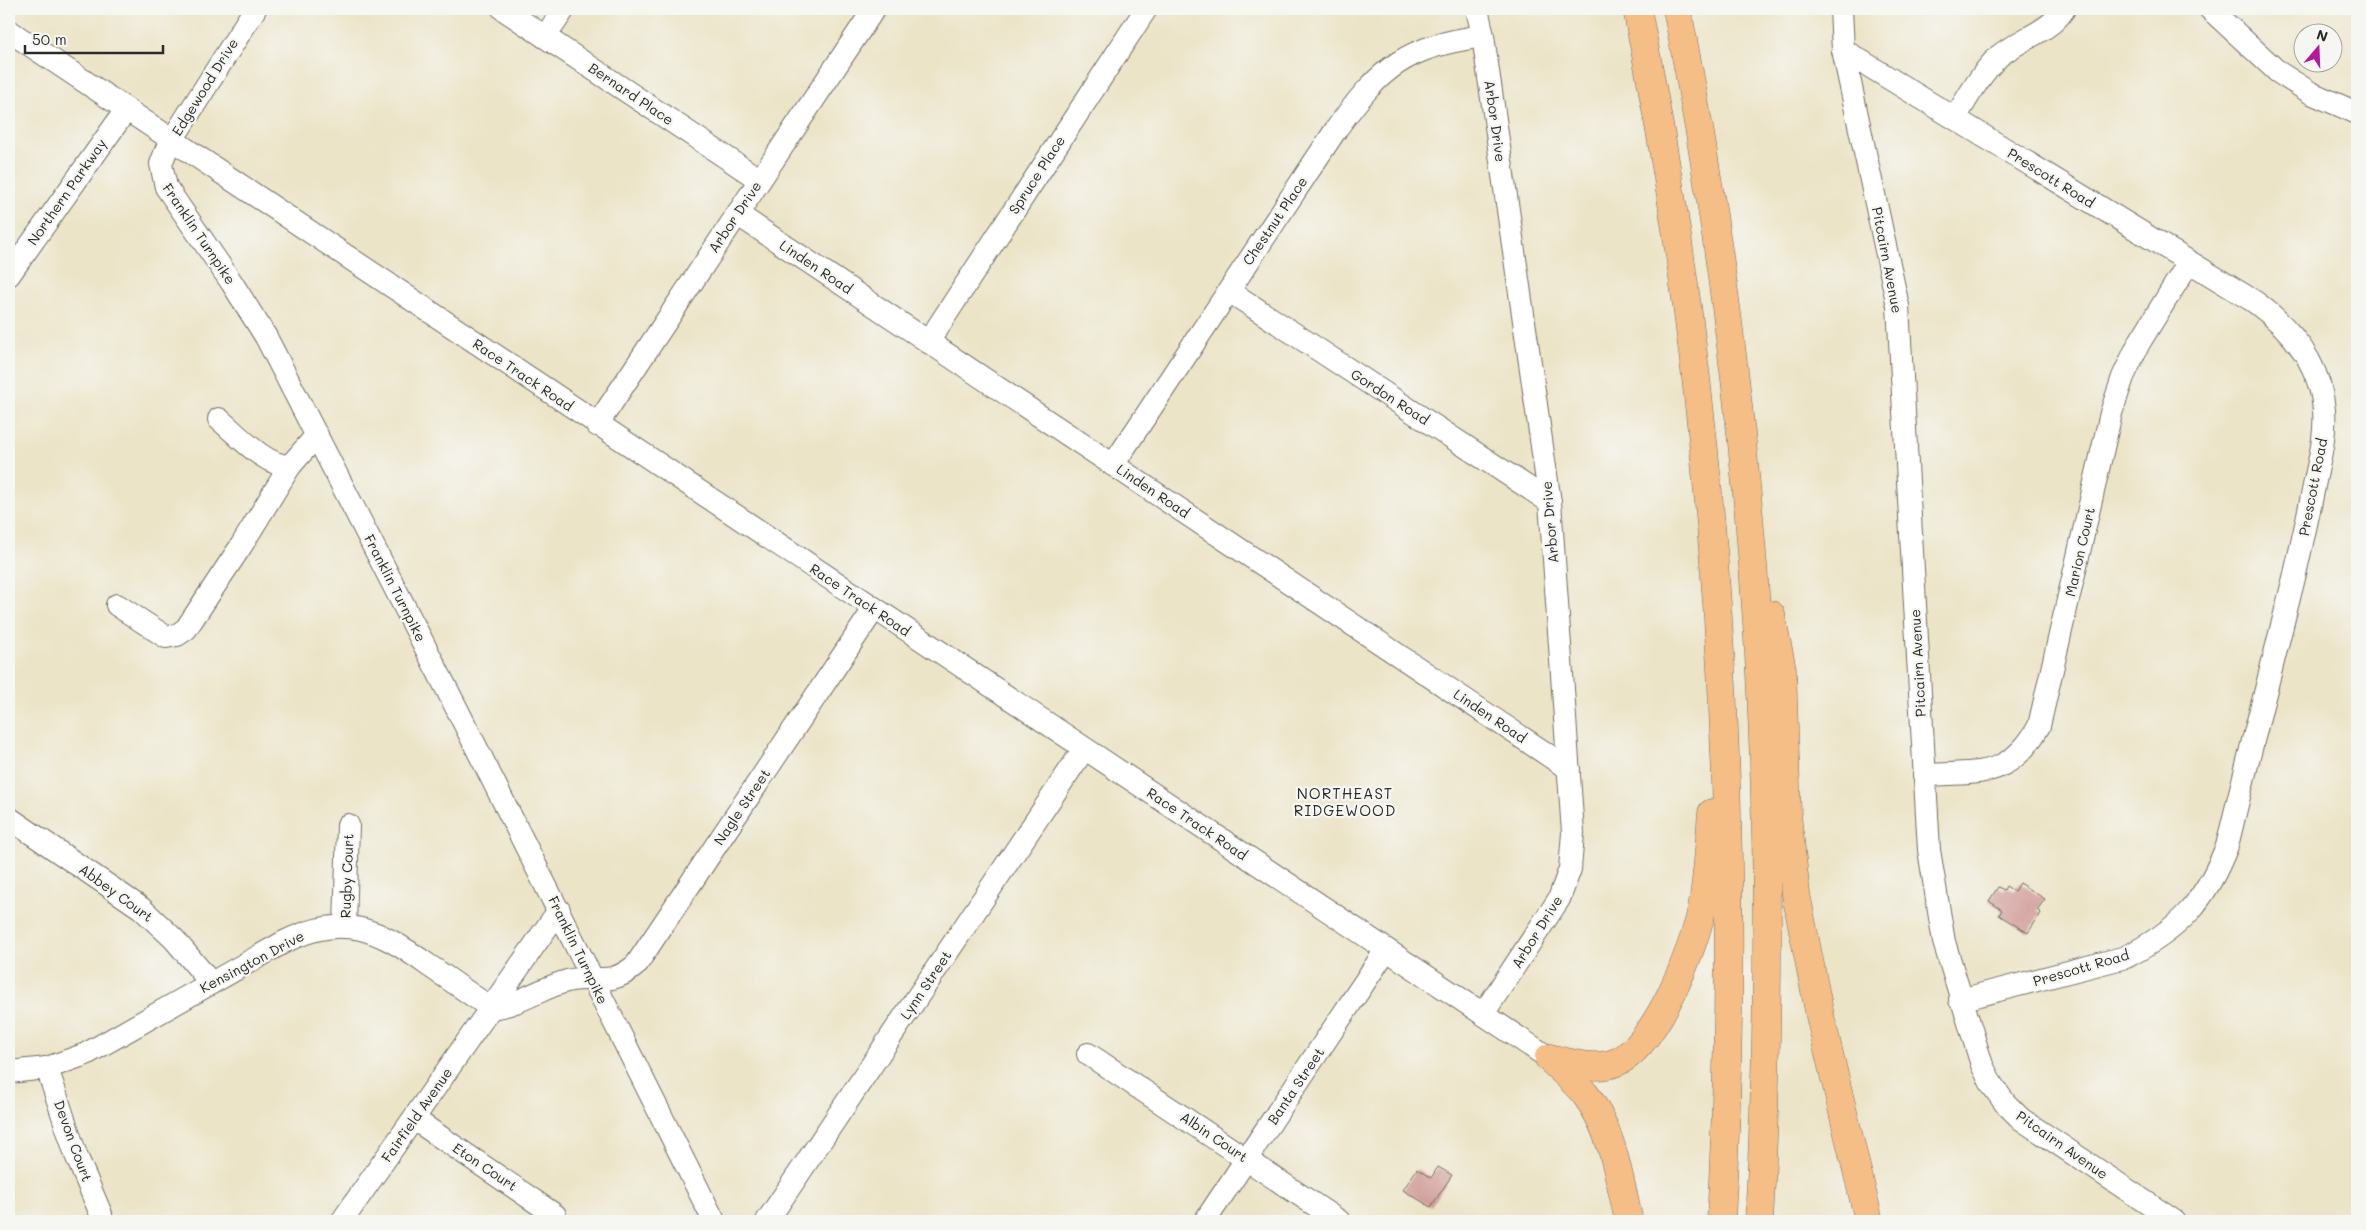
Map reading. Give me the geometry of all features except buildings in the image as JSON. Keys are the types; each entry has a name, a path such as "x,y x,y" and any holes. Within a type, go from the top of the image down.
{"highway":[{"path":"1636,9 1660,136 1686,310 1707,493 1723,710 1728,854 1728,977 1721,1221"},
{"path":"1677,9 1715,230 1750,509 1764,744 1768,889 1766,1072 1759,1221"},
{"path":"1750,509 1782,669 1787,815 1796,894 1820,1016 1869,1221"},
{"path":"1549,1058 1593,1066 1616,1062 1628,1055 1646,1038 1676,981 1692,943 1702,908 1723,710"},
{"path":"1549,1058 1585,1095 1600,1121 1612,1151 1629,1221"}],"street":[{"name":"Edgewood Drive","path":"172,141 255,9"},
{"name":"Bernard Place","path":"503,9 760,180"},
{"path":"545,37 564,9"},
{"name":"Arbor Drive","path":"597,425 874,9"},
{"name":"Spruce Place","path":"928,342 1146,9"},
{"name":"Arbor Drive","path":"1477,9 1483,36 1550,502 1574,833 1573,851 1566,884 1552,912 1483,1014"},
{"name":"Pitcairn Avenue","path":"1841,9 1842,50 1898,306 1929,850 1944,942 1960,1000 1982,1064 1992,1085 2005,1103 2021,1119 2174,1221"},
{"path":"1955,118 1986,70 2000,55 2049,24 2064,9"},
{"path":"2210,9 2278,72 2312,93 2357,113"},
{"path":"9,31 172,141"},
{"name":"Chestnut Place","path":"1113,465 1337,128 1364,93 1379,77 1413,53 1434,44 1483,36"},
{"name":"Prescott Road","path":"1842,50 2255,302 2277,318 2294,336 2308,358 2319,383 2324,409 2324,436 2305,532 2227,846 2219,866 2190,913 2151,944 2126,957 1960,1000"},
{"name":"Northern Parkway","path":"9,275 126,110"},
{"name":"Race Track Road","path":"172,141 1549,1058"},
{"name":"Franklin Turnpike","path":"172,141 161,164 166,188 251,312 317,435 594,979 714,1221"},
{"name":"Linden Road","path":"737,214 1569,769"},
{"name":"Marion Court","path":"1924,775 1986,772 2002,766 2017,757 2029,744 2039,726 2111,413 2123,377 2139,343 2189,262"},
{"name":"Gordon Road","path":"1229,291 1550,502"},
{"path":"219,419 270,462 281,466 290,466"},
{"path":"117,605 166,637 177,635 186,629 241,546 290,466 317,435"},
{"name":"Nagle Street","path":"594,979 615,979 625,975 641,960 874,609"},
{"name":"Lynn Street","path":"767,1221 1084,749"},
{"name":"Abbey Court","path":"9,818 141,908 174,939 211,983"},
{"name":"Rugby Court","path":"345,927 348,825"},
{"name":"Fairfield Avenue","path":"342,1221 559,910"},
{"name":"Kensington Drive","path":"9,1072 47,1068 86,1054 296,936 319,929 345,927 370,931 396,942 491,1008"},
{"name":"Banta Street","path":"1205,1221 1386,950"},
{"path":"491,1008 514,1004 565,982 594,979"},
{"name":"Albin Court","path":"1088,1054 1339,1221"},
{"name":"Devon Court","path":"47,1068 76,1155 101,1214"},
{"name":"Eton Court","path":"414,1119 555,1215"}],"district":[{"name":"NORTHEAST RIDGEWOOD","path":"1345,802"}]}
